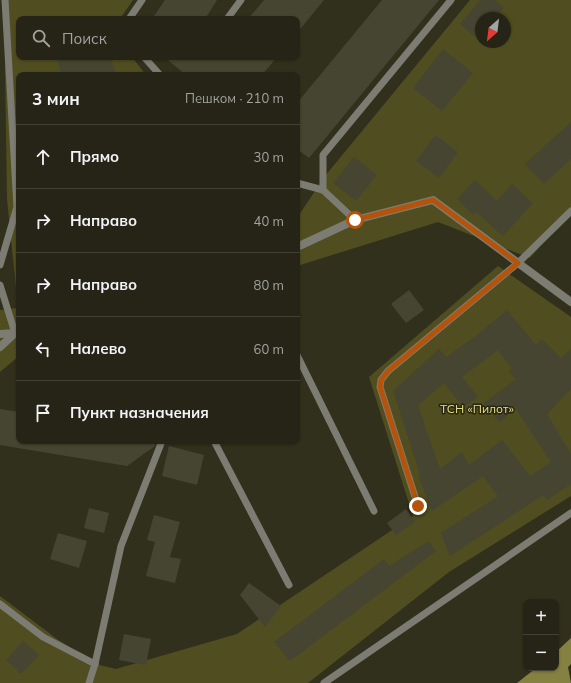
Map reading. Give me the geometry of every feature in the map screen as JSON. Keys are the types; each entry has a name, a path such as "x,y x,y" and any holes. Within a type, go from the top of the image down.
{"street":[{"path":"300,246 355,220 433,200 571,302"},
{"path":"0,334 16,333"},
{"path":"0,347 16,334"}],"lane":[{"path":"5,0 16,175"},
{"path":"131,16 142,0"},
{"path":"229,16 241,0"},
{"path":"323,190 323,155 450,0"},
{"path":"147,60 157,72"},
{"path":"300,184 323,190 355,220"},
{"path":"418,506 380,387 381,380 388,371 518,263 571,211"},
{"path":"0,265 16,213"},
{"path":"0,285 16,330"},
{"path":"300,361 374,511"},
{"path":"89,683 95,664 122,546 161,444"},
{"path":"216,444 289,585"},
{"path":"324,683 571,513"},
{"path":"0,604 43,637 95,664"}],"green space":[{"path":"4,0 133,0 122,16 16,16 16,60 134,60 144,72 16,72 16,288 7,199"},
{"path":"470,0 571,0 571,211 530,258 438,222 300,265 300,214 325,176"},
{"name":"ТСН «Пилот»","path":"498,266 571,317 571,496 449,572 308,683 0,683 0,596 57,639 95,664 116,669 237,634 413,516 369,377"},
{"path":"16,308 16,359 0,372 0,310"}],"shaded area":[{"path":"571,638 571,664 568,667 571,683 517,683 532,671 559,671 559,649"}],"building":[{"path":"165,0 217,0 207,16 154,16"},
{"path":"264,0 324,0 300,29 300,16 251,16"},
{"path":"382,0 439,0 309,158 300,151 300,99"},
{"path":"480,0 495,0 504,8 500,12 475,12 475,37 460,24"},
{"path":"443,49 473,73 442,111 413,88"},
{"path":"58,60 112,60 115,72 60,72"},
{"path":"168,60 274,60 264,72 182,72"},
{"path":"571,122 571,159 544,184 525,164"},
{"path":"435,135 458,152 439,178 416,161"},
{"path":"354,157 377,175 356,201 333,183"},
{"path":"475,180 497,201 512,184 533,203 503,236 476,212 473,215 457,199"},
{"path":"409,290 424,310 406,323 391,304"},
{"path":"507,310 536,345 542,339 561,358 571,349 571,389 547,414 571,454 571,484 547,500 543,495 450,556 441,533 498,496 483,476 432,511 418,476 420,474 393,391 439,349 446,357 476,336","holes":["498,350 512,368 509,371 516,379 484,403 499,422 516,409 551,462 530,476 502,440 469,465 462,452 440,469 418,405 444,383 463,407 478,397 462,377"]},
{"path":"0,409 16,412 16,444 156,444 127,466 0,445"},
{"path":"169,446 204,455 197,485 162,476"},
{"path":"89,508 109,513 104,533 84,528"},
{"path":"406,509 415,522 396,535 387,523"},
{"path":"154,515 180,522 170,557 181,559 175,583 146,576 155,542 147,540"},
{"path":"58,533 87,541 79,568 50,559"},
{"path":"429,541 436,551 290,661 274,642 384,559 389,566"},
{"path":"249,583 281,606 265,627 240,595"},
{"path":"124,634 151,639 146,665 119,660"},
{"path":"23,641 39,655 21,674 6,660"}],"route":[{"path":"355,220 433,200 518,263 388,371 381,380 380,387 418,506"}]}
